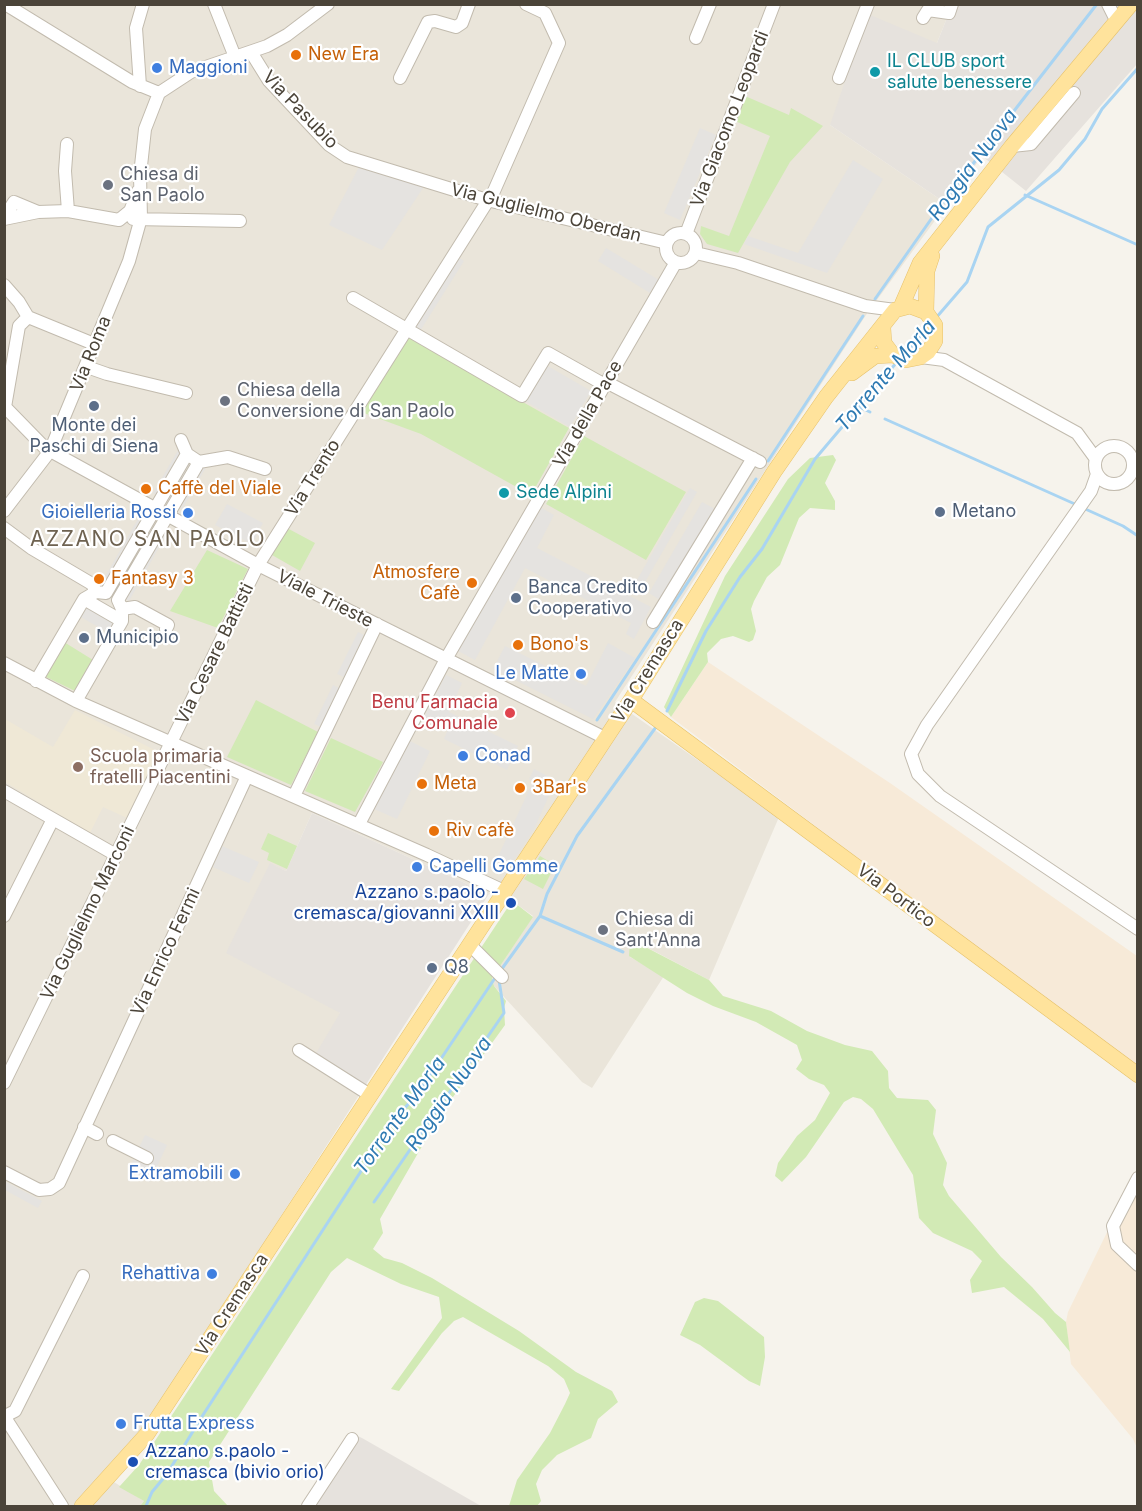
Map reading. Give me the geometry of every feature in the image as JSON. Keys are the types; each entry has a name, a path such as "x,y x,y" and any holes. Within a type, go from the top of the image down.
{"main road":[{"name":"Via Cremasca","path":"82,1506 147,1434 631,700 774,472 826,397 891,316 921,263 1012,146 1131,4"},
{"name":"Via Cremasca","path":"826,397 862,364 875,356 904,357 933,345 927,271 934,247"},
{"path":"904,357 884,343 891,316 916,307 931,318"},
{"name":"Via Portico","path":"631,700 1137,1075"},
{"path":"615,724 641,715 655,716"}],"street":[{"path":"5,4 140,86 159,93"},
{"path":"140,86 136,28 143,4"},
{"path":"214,4 235,57"},
{"path":"119,220 130,211 140,181 145,129 159,93 191,72 250,52 287,35 327,4"},
{"path":"400,78 428,22 435,21 456,27 462,23 469,4"},
{"path":"696,38 710,4"},
{"name":"Via Giacomo Leopardi","path":"686,234 774,4"},
{"path":"839,78 867,4"},
{"path":"923,18 928,10 949,13 952,4"},
{"path":"1108,4 1116,20"},
{"name":"Via Trento","path":"258,565 494,192 560,43 545,13 528,5"},
{"name":"Via Pasubio","path":"250,52 261,72 329,145 347,157 426,181"},
{"path":"1012,146 1031,144 1074,93"},
{"path":"67,144 65,171 68,211"},
{"name":"Via Roma","path":"4,511 50,451 87,367 94,344 129,261 141,218 140,181"},
{"name":"Via Guglielmo Oberdan","path":"426,181 487,200 667,243"},
{"path":"38,212 9,199 4,219 38,212 68,211 119,220 141,218 240,221"},
{"name":"Via Guglielmo Oberdan","path":"676,262 667,254 667,243 676,234 686,234"},
{"path":"676,262 688,262 696,253 695,241 686,234"},
{"path":"696,253 738,263 891,316"},
{"name":"Via della Pace","path":"359,824 446,659 676,262"},
{"path":"4,285 28,317 94,344"},
{"path":"353,298 522,396 548,352 757,460 653,622"},
{"path":"5,407 19,326 28,317"},
{"path":"4,329 17,335"},
{"path":"933,345 944,360"},
{"path":"904,357 944,360 1077,433 1096,459 1097,474 1092,491 927,725 911,754 918,774 940,796 1137,929"},
{"path":"87,367 186,393"},
{"name":"Viale Trieste","path":"5,407 50,451 258,565 605,738"},
{"path":"181,440 187,454 200,462 228,457 265,469"},
{"path":"1087,444 1113,446 1125,450 1132,461 1130,474 1126,479 1114,484 1108,483 1097,474"},
{"path":"1096,459 1107,447"},
{"path":"36,681 155,508 187,454"},
{"path":"76,701 167,515 200,462"},
{"path":"1092,491 1108,483"},
{"path":"4,528 31,548 92,584 96,594 121,610 135,607 168,625 166,629"},
{"name":"Via Cesare Battisti","path":"171,742 258,565"},
{"path":"96,594 121,610"},
{"path":"294,796 377,624"},
{"path":"4,663 76,701 359,824 504,891"},
{"name":"Via Guglielmo Marconi","path":"4,1083 171,742"},
{"name":"Via Enrico Fermi","path":"4,1172 39,1190 50,1189 58,1182 247,776"},
{"path":"4,791 116,855"},
{"path":"4,916 53,819"},
{"path":"470,945 502,977"},
{"path":"299,1050 370,1095"},
{"path":"84,1127 97,1134"},
{"path":"113,1141 147,1158"},
{"path":"1137,1178 1113,1226 1117,1245 1137,1265"},
{"path":"62,1506 5,1416 15,1411 83,1276"},
{"path":"308,1506 352,1439"}],"shaded area":[{"path":"5,5 952,5 937,43 830,125 947,204 866,315 615,702 779,817 709,980 631,939 630,957 664,976 592,1088 582,1082 494,986 492,978 533,916 515,903 489,894 312,813 286,871 270,864 340,1013 365,1086 126,1456 106,1477 144,1501 140,1506 5,1506"},
{"path":"952,5 1137,5 1137,64 1026,191 982,156 947,204 830,125 868,14 937,43"},
{"path":"700,128 716,135 680,220 664,213"},
{"path":"853,160 883,179 827,273 744,244 748,236 798,253"},
{"path":"360,165 425,185 382,250 329,225"},
{"path":"606,248 659,280 650,293 598,261"},
{"path":"458,257 464,261 420,331 414,328"},
{"path":"546,365 591,391 570,427 525,401"},
{"path":"180,447 208,464 182,509 153,493"},
{"path":"690,488 697,492 637,596 630,592"},
{"path":"702,502 717,510 663,602 649,593"},
{"path":"227,504 263,523 252,544 215,525"},
{"path":"540,507 554,515 537,548 651,607 634,639 626,634 631,623 525,568 475,660 458,651"},
{"path":"139,517 167,533 129,601 101,584"},
{"path":"85,606 114,624 109,633 79,616"},
{"path":"358,632 364,635 344,677 337,674"},
{"path":"608,643 635,658 593,719 493,669 505,646 586,686"},
{"path":"708,662 890,783 1137,956 1137,1069 671,717"},
{"path":"446,675 462,683 449,712 518,746 507,770 444,739 448,729 424,717"},
{"path":"333,685 339,688 321,727 314,724"},
{"name":"Scuola primaria fratelli Piacentini","path":"75,710 159,752 127,818 103,807 90,833 5,782 5,719 53,747"},
{"path":"410,741 430,751 397,819 374,809"},
{"path":"534,769 556,780 534,829 508,869 495,863 533,782 529,779"},
{"path":"312,813 489,894 365,1086 315,1055 340,1013 226,953 270,863 286,871"},
{"path":"222,846 259,862 249,883 213,867"},
{"path":"145,1135 167,1145 150,1182 128,1171"},
{"path":"1137,1171 1137,1448 1133,1439 1071,1364 1066,1322 1068,1312"},
{"path":"4,1181 42,1201 38,1208 5,1190"},
{"path":"353,1434 362,1438 481,1506 303,1506"}],"green space":[{"path":"745,96 789,115 791,108 823,126 790,162 738,253 707,244 700,234 701,226 729,236 770,136 735,121"},
{"path":"407,337 569,428 531,495 421,434 361,412"},
{"path":"584,436 686,492 646,560 546,504"},
{"path":"833,455 836,460 825,483 835,501 835,510 810,508 799,518 780,565 767,577 754,601 751,609 756,631 753,640 749,642 733,636 721,639 707,653 708,662 671,717 664,707 725,576 788,479 810,458"},
{"path":"287,528 315,543 300,571 272,555"},
{"path":"207,550 248,569 218,628 170,611"},
{"path":"64,642 93,660 75,691 44,676"},
{"path":"256,700 318,732 291,785 227,757"},
{"path":"331,738 383,762 355,812 305,791"},
{"path":"268,833 297,846 287,869 267,860 269,853 261,849"},
{"path":"540,856 555,865 543,889 524,879"},
{"path":"515,903 533,917 492,978 494,986 506,1001 505,1025 440,1115 380,1219 383,1233 373,1249 384,1258 402,1263 432,1278 519,1331 576,1372 612,1391 618,1402 598,1419 591,1438 557,1455 542,1470 536,1484 541,1501 537,1506 509,1506 517,1480 550,1433 570,1393 564,1379 548,1366 463,1317 454,1321 442,1333 399,1391 391,1389 442,1318 439,1297 401,1284 347,1258 331,1272 209,1462 214,1491 228,1506 140,1506 144,1501 119,1487 139,1465 508,907"},
{"path":"630,939 709,980 723,996 771,1011 807,1031 845,1045 872,1051 888,1071 889,1088 897,1098 928,1100 936,1110 933,1134 947,1163 943,1185 949,1196 1001,1257 1066,1322 1070,1352 1043,1319 1004,1287 972,1293 970,1280 982,1261 972,1251 933,1233 919,1218 913,1175 873,1109 861,1099 853,1097 844,1102 806,1157 782,1182 775,1176 778,1163 797,1136 815,1120 830,1093 824,1085 809,1079 796,1069 802,1060 797,1045 756,1022 713,1006 687,993 629,956"},
{"path":"704,1298 718,1301 764,1337 765,1357 760,1386 749,1381 700,1345 680,1335 695,1302"}],"waterway":[{"name":"Roggia Nuova","path":"875,299 941,205 1097,4"},
{"name":"Torrente Morla","path":"935,319 967,282 988,227 1059,170 1085,139 1102,109 1138,68"},
{"path":"1025,195 1138,245"},
{"name":"Roggia Nuova","path":"768,461 863,316"},
{"name":"Torrente Morla","path":"904,355 929,326"},
{"name":"Torrente Morla","path":"667,711 706,631 740,577 762,549 815,459 897,362"},
{"path":"859,407 870,412"},
{"path":"885,419 1077,505"},
{"name":"Roggia Nuova","path":"597,720 756,479"},
{"path":"1083,508 1123,526 1138,536"},
{"name":"Torrente Morla","path":"501,970 540,916 547,894 577,836 656,727"},
{"path":"540,916 623,952"},
{"name":"Torrente Morla","path":"146,1506 152,1492 167,1474 386,1129 418,1093 497,975"},
{"name":"Roggia Nuova","path":"374,1202 504,1013 499,980"}],"place":[{"name":"New Era","path":"296,55"},
{"name":"Maggioni","path":"157,68"},
{"name":"IL CLUB sport salute benessere","path":"875,72"},
{"name":"Chiesa di San Paolo","path":"108,185"},
{"name":"Chiesa della Conversione di San Paolo","path":"225,401"},
{"name":"Monte dei Paschi di Siena","path":"94,406"},
{"name":"Caffè del Viale","path":"146,489"},
{"name":"Sede Alpini","path":"504,493"},
{"name":"Metano","path":"940,512"},
{"name":"Gioielleria Rossi","path":"188,513"},
{"name":"Fantasy 3","path":"99,579"},
{"name":"Atmosfere Cafè","path":"472,583"},
{"name":"Banca Credito Cooperativo","path":"516,598"},
{"name":"Municipio","path":"84,638"},
{"name":"Bono's","path":"518,645"},
{"name":"Le Matte","path":"581,674"},
{"name":"Benu Farmacia Comunale","path":"510,713"},
{"name":"Conad","path":"463,756"},
{"name":"Scuola primaria fratelli Piacentini","path":"78,767"},
{"name":"Meta","path":"422,784"},
{"name":"3Bar's","path":"520,788"},
{"name":"Riv cafè","path":"434,831"},
{"name":"Capelli Gomme","path":"417,867"},
{"name":"Azzano s.paolo - cremasca/giovanni XXIII","path":"511,903"},
{"name":"Chiesa di Sant'Anna","path":"603,930"},
{"name":"Q8","path":"432,968"},
{"name":"Extramobili","path":"235,1174"},
{"name":"Rehattiva","path":"212,1274"},
{"name":"Frutta Express","path":"121,1424"},
{"name":"Azzano s.paolo - cremasca (bivio orio)","path":"133,1462"}],"district":[{"name":"AZZANO SAN PAOLO","path":"148,540"}]}
